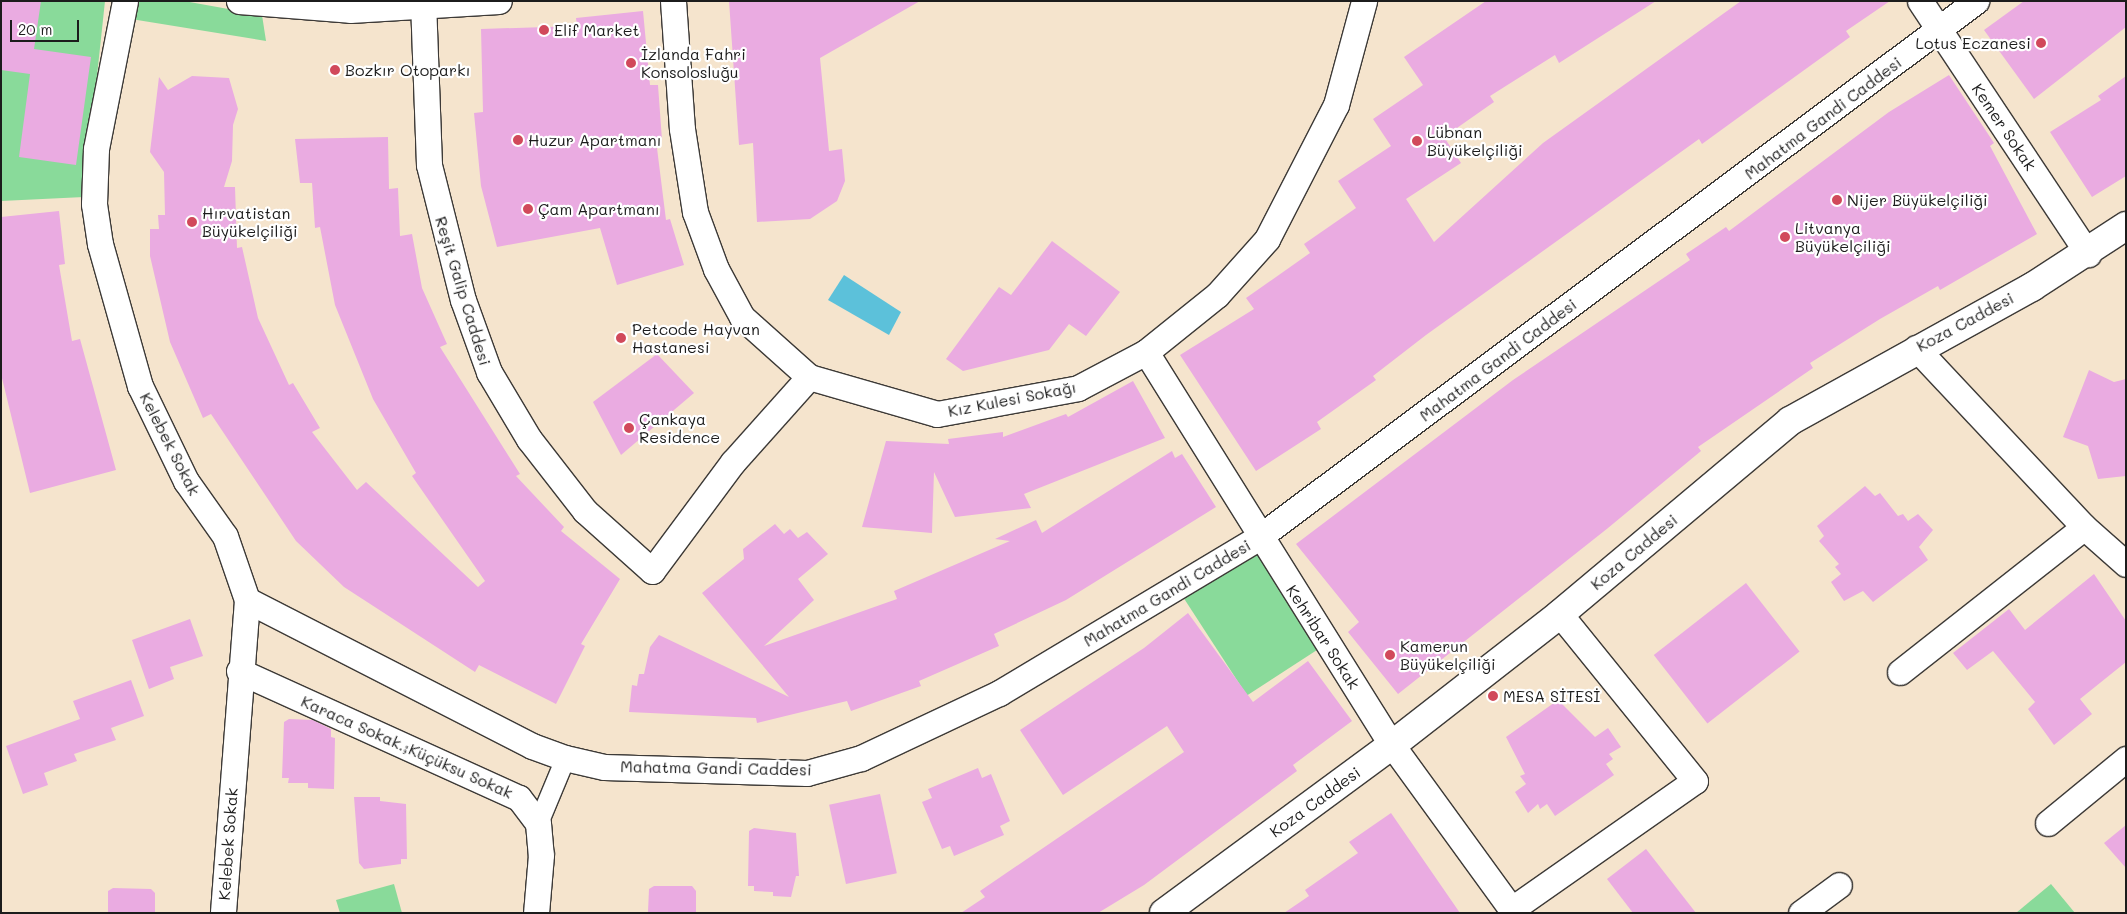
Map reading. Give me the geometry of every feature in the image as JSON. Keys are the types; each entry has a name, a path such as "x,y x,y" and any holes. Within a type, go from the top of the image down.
{"street":[{"name":"Kelebek Sokak","path":"125,1 96,148 94,204 100,244 140,386 186,481 225,536 247,600 239,671 223,913"},
{"path":"239,1 350,10 499,1"},
{"name":"Kız Kulesi Sokağı","path":"673,1 682,129 695,212 716,269 742,317 809,377 937,414 1078,388 1146,352 1217,295 1267,239 1336,105 1364,1"},
{"name":"Kemer Sokak","path":"1920,1 2088,254"},
{"name":"Mahatma Gandi Caddesi","path":"247,600 532,746 565,758 604,767 807,772 861,758 1000,693 1258,538 1940,31 1976,1"},
{"name":"Reşit Galip Caddesi","path":"423,5 429,166 463,300 489,372 529,439 585,511 652,571 733,462 809,377"},
{"name":"Koza Caddesi","path":"1164,913 1392,745 1560,614 1790,421 1916,348 2088,254 2126,226"},
{"path":"1916,348 2084,528 2126,564"},
{"name":"Kehribar Sokak","path":"1146,352 1258,538 1392,745 1513,911"},
{"path":"1900,672 2084,528"},
{"path":"1513,911 1695,781 1560,614"},
{"name":"Karaca Sokak.;Küçüksu Sokak","path":"239,671 519,798 538,823"},
{"path":"536,913 541,855 538,823 565,758"},
{"path":"2048,823 2126,759"},
{"path":"1800,913 1839,885"}],"green space":[{"path":"1,1 105,1 84,197 1,201"},
{"path":"134,1 184,1 262,15 266,41 131,19"},
{"path":"1258,538 1327,644 1247,695 1178,590"},
{"path":"394,884 402,913 340,913 336,900"},
{"path":"2051,884 2075,913 2016,913"}],"water":[{"path":"844,275 901,312 889,335 828,300"}],"building":[{"path":"1,1 41,1 34,49 91,57 76,165 19,157 30,74 1,70"},
{"path":"729,1 920,1 820,58 829,151 842,149 845,181 837,201 810,219 757,222 753,143 739,145"},
{"path":"1486,1 1656,1 1559,63 1555,55 1490,96 1494,102 1444,137 1461,163 1406,199 1434,242 1543,143 1741,1 1890,1 1846,31 1850,37 1702,144 1699,139 1426,335 1373,376 1376,380 1317,422 1321,429 1256,471 1180,355 1254,309 1246,298 1310,253 1304,244 1356,208 1338,181 1391,146 1373,119 1423,85 1404,57"},
{"path":"2024,1 2126,1 2126,27 2034,99 1984,30"},
{"path":"643,11 650,85 658,85 662,140 656,140 666,220 670,219 684,265 617,285 600,228 497,247 481,186 474,113 483,112 481,29 577,26 576,18"},
{"path":"1949,75 1994,143 1990,146 2037,234 1940,290 1938,286 1880,319 1810,363 1813,368 1698,447 1701,451 1608,528 1398,694 1348,632 1359,622 1296,544 1513,380 1690,260 1686,254 1726,227 1729,231 1889,112"},
{"path":"192,76 229,78 238,109 233,125 232,161 224,187 235,187 237,248 242,247 258,318 289,385 293,383 320,428 312,432 357,490 366,482 478,587 485,581 412,476 416,473 373,399 335,305 320,227 315,228 312,183 300,183 295,139 388,137 389,189 398,188 400,236 412,234 422,288 447,344 440,347 520,474 516,476 564,527 561,531 620,579 581,644 585,646 556,704 479,665 475,672 344,587 296,541 211,414 203,418 170,342 150,256 150,229 159,229 158,215 165,215 164,172 150,152 159,77 168,90"},
{"path":"2126,76 2126,176 2092,197 2050,132 2101,100 2098,96"},
{"path":"59,211 65,264 59,265 72,341 80,339 116,470 30,493 1,374 1,217"},
{"path":"1052,241 1120,292 1086,336 1069,324 1049,350 963,371 946,359 999,287 1011,295"},
{"name":"Çankaya Residence","path":"657,354 694,393 621,455 593,402"},
{"path":"2089,370 2114,382 2126,379 2126,476 2098,479 2088,446 2063,437"},
{"path":"1133,381 1165,438 1024,494 1031,508 955,517 934,472 932,533 862,527 886,441 949,444 948,439 1003,432 1003,437 1066,414 1068,417"},
{"path":"1172,451 1175,458 1182,454 1216,507 1066,600 994,634 999,646 919,681 921,686 851,711 847,701 757,723 756,718 629,712 632,685 637,686 639,674 644,674 650,647 659,635 789,697 702,593 744,559 743,549 775,524 784,534 790,529 798,538 807,532 828,554 798,579 814,600 764,646 897,599 894,591 1010,541 995,539 1036,520 1042,533"},
{"path":"1865,486 1875,496 1880,493 1898,516 1903,514 1908,521 1918,514 1933,530 1919,547 1928,560 1873,602 1863,591 1844,601 1831,582 1841,574 1835,567 1839,564 1819,541 1824,536 1817,526"},
{"path":"2094,574 2126,621 2126,662 2080,699 2092,714 2054,745 2028,709 2035,702 1993,651 1967,670 1953,653 2009,609 2025,630"},
{"path":"1746,583 1800,652 1707,724 1654,655"},
{"path":"1188,613 1253,702 1308,661 1352,721 1293,765 1297,771 1144,885 1098,913 961,913 985,897 980,891 1184,752 1167,726 1063,795 1020,730 1144,648"},
{"path":"190,619 203,656 170,667 174,679 149,689 132,640"},
{"path":"131,680 144,716 111,728 116,740 74,754 77,761 44,773 48,785 23,794 6,746 80,719 73,701"},
{"path":"1558,700 1595,737 1608,728 1621,747 1609,754 1613,759 1606,764 1614,775 1555,816 1547,804 1540,809 1538,804 1528,813 1515,792 1526,784 1520,776 1525,774 1506,737"},
{"path":"289,719 313,720 331,729 331,737 335,738 334,789 308,788 308,783 288,783 289,778 282,778 284,722"},
{"path":"978,768 982,778 991,774 1010,821 1000,826 1004,835 954,856 950,846 942,849 922,802 932,798 928,789"},
{"path":"880,794 897,873 846,884 829,805"},
{"path":"354,797 380,797 380,801 406,804 407,859 401,859 401,864 364,869 359,863"},
{"path":"1391,813 1460,913 1284,913 1309,896 1305,890 1358,853 1349,842"},
{"path":"2126,825 2126,868 2104,843"},
{"path":"754,828 796,833 799,876 796,876 791,897 773,896 773,892 754,891 754,886 748,886 749,831"},
{"path":"1646,849 1696,913 1633,913 1607,879"},
{"path":"654,886 692,886 696,891 696,913 648,912 649,889"},
{"path":"113,888 151,889 155,893 155,913 108,913 108,891"}],"place":[{"name":"Elif Market","path":"544,30"},
{"name":"Lotus Eczanesi","path":"2041,43"},
{"name":"İzlanda Fahri Konsolosluğu","path":"631,63"},
{"name":"Bozkır Otoparkı","path":"335,70"},
{"name":"Huzur Apartmanı","path":"518,140"},
{"name":"Lübnan Büyükelçiliği","path":"1417,141"},
{"name":"Nijer Büyükelçiliği","path":"1837,200"},
{"name":"Çam Apartmanı","path":"528,209"},
{"name":"Hırvatistan Büyükelçiliği","path":"192,222"},
{"name":"Litvanya Büyükelçiliği","path":"1785,237"},
{"name":"Petcode Hayvan Hastanesi","path":"621,338"},
{"name":"Çankaya Residence","path":"629,428"},
{"name":"Kamerun Büyükelçiliği","path":"1390,655"},
{"name":"MESA SİTESİ","path":"1493,696"}]}
